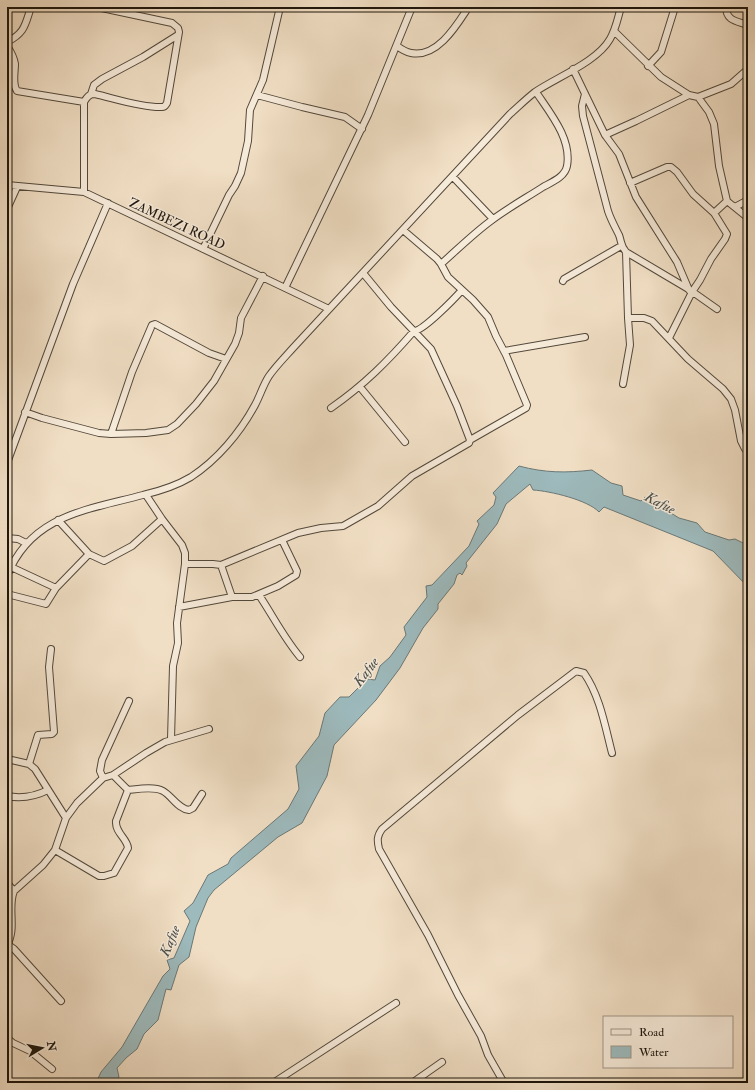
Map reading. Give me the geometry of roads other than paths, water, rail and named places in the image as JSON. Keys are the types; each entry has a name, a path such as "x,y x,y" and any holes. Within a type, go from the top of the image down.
{"street":[{"path":"7,42 22,32 31,7"},
{"path":"91,94 147,106 165,106 167,103 178,35 178,28 172,23 124,10 97,7"},
{"path":"203,248 238,179 248,141 250,110 268,63 280,7"},
{"path":"285,288 378,93 412,7"},
{"path":"397,46 412,53 421,53 432,49 453,32 467,7"},
{"path":"7,576 10,567 28,542 45,527 58,520 76,514 146,495 183,482 201,470 221,452 246,421 272,371 510,114 536,92 599,52 610,39 614,31 621,7"},
{"path":"648,66 661,52 676,7"},
{"path":"726,7 726,13 729,17 748,25"},
{"path":"614,31 648,66 672,85 689,95 698,97 731,84 748,69"},
{"path":"84,192 84,102 91,94 94,85 178,35"},
{"path":"7,46 13,56 15,64 14,87 17,91 84,102"},
{"path":"573,69 605,135 619,154 630,183 642,206 677,262 691,291"},
{"path":"441,264 493,219 562,176 566,170 567,160 563,136 536,92"},
{"path":"585,94 582,106 584,123 611,221 619,235 620,246 626,252 691,291 717,309"},
{"path":"257,95 345,117 362,128"},
{"path":"605,135 689,95"},
{"path":"698,97 706,108 714,124 719,166 727,201 748,218"},
{"path":"630,183 667,167 671,167 677,172 694,194 714,213 725,230 726,237 711,259 700,280 691,291 669,338"},
{"path":"453,177 493,219"},
{"name":"ZAMBEZI ROAD","path":"7,185 84,192 329,309"},
{"path":"7,210 17,187"},
{"path":"735,207 748,200"},
{"path":"714,213 727,201"},
{"path":"7,463 73,284 108,203"},
{"path":"185,564 221,565 303,532 321,528 342,526 378,506 412,476 527,407 488,316 474,300 445,274 441,264 403,230"},
{"path":"563,281 620,246"},
{"path":"623,384 630,345 626,252"},
{"path":"363,273 391,307 426,344 433,354 457,406 470,440"},
{"path":"25,412 88,431 111,434 146,433 168,430 177,424 202,398 214,381 237,339 241,318 262,276"},
{"path":"331,408 360,387 388,361 414,331 418,331 448,306 462,290"},
{"path":"628,318 649,319 688,359 723,389 731,398 741,441 745,449 748,451"},
{"path":"111,434 132,372 152,325 155,324 209,353 226,359"},
{"path":"504,351 585,337"},
{"path":"360,387 405,442"},
{"path":"146,495 182,545 185,553 185,564 177,623 178,643 173,676 171,739"},
{"path":"58,520 89,554 102,561 107,560 132,546 162,519"},
{"path":"7,538 18,539 26,543 28,542"},
{"path":"179,607 232,598 246,598 259,595 278,586 296,573 282,540"},
{"path":"7,594 45,604 56,588 89,554"},
{"path":"221,565 232,598"},
{"path":"10,567 56,588"},
{"path":"259,595 273,615 287,641 300,657"},
{"path":"29,764 38,735 52,734 55,729 49,667 51,649"},
{"path":"504,1083 488,1055 481,1036 455,989 428,934 379,849 377,841 378,835 382,829 518,714 576,671 584,673 589,680 602,713 612,753"},
{"path":"103,778 100,772 102,760 129,701"},
{"path":"61,1001 14,949 7,944 12,932 12,900 14,891 43,865 55,850 66,818 77,803 103,778 113,775 146,753 171,739 209,729"},
{"path":"7,759 29,764 39,774 66,818"},
{"path":"113,775 128,790"},
{"path":"128,790 142,788 163,790 181,807 189,810 193,808 202,794"},
{"path":"7,796 26,798 37,796 48,790"},
{"path":"55,850 99,876 114,873 128,848 127,843 116,826 116,822 128,790"},
{"path":"7,883 14,891"},
{"path":"273,1083 396,1003"},
{"path":"7,1038 13,1043 30,1051 52,1069"},
{"path":"412,1083 442,1062"}],"water":[{"name":"Kafue","path":"519,466 556,472 592,470 611,483 622,486 623,495 641,501 645,497 679,518 697,523 705,532 729,540 735,539 745,544 748,550 748,587 713,551 604,507 599,512 578,500 549,492 533,490 530,484 506,504 497,524 466,563 467,566 462,575 460,573 457,575 454,584 438,604 438,609 423,628 400,668 376,700 334,745 327,776 302,823 278,837 214,890 208,898 196,927 189,957 179,965 171,990 166,989 158,1020 144,1034 137,1049 117,1068 119,1077 113,1083 96,1083 101,1072 122,1047 163,976 170,969 167,960 174,958 190,921 184,911 193,903 208,875 228,864 231,858 288,809 299,789 296,766 319,736 325,713 340,697 349,697 364,682 364,674 371,667 367,679 375,680 380,666 390,657 406,635 404,627 427,597 426,586 432,585 469,546 479,524 477,521 494,505 496,497 493,493"}]}
